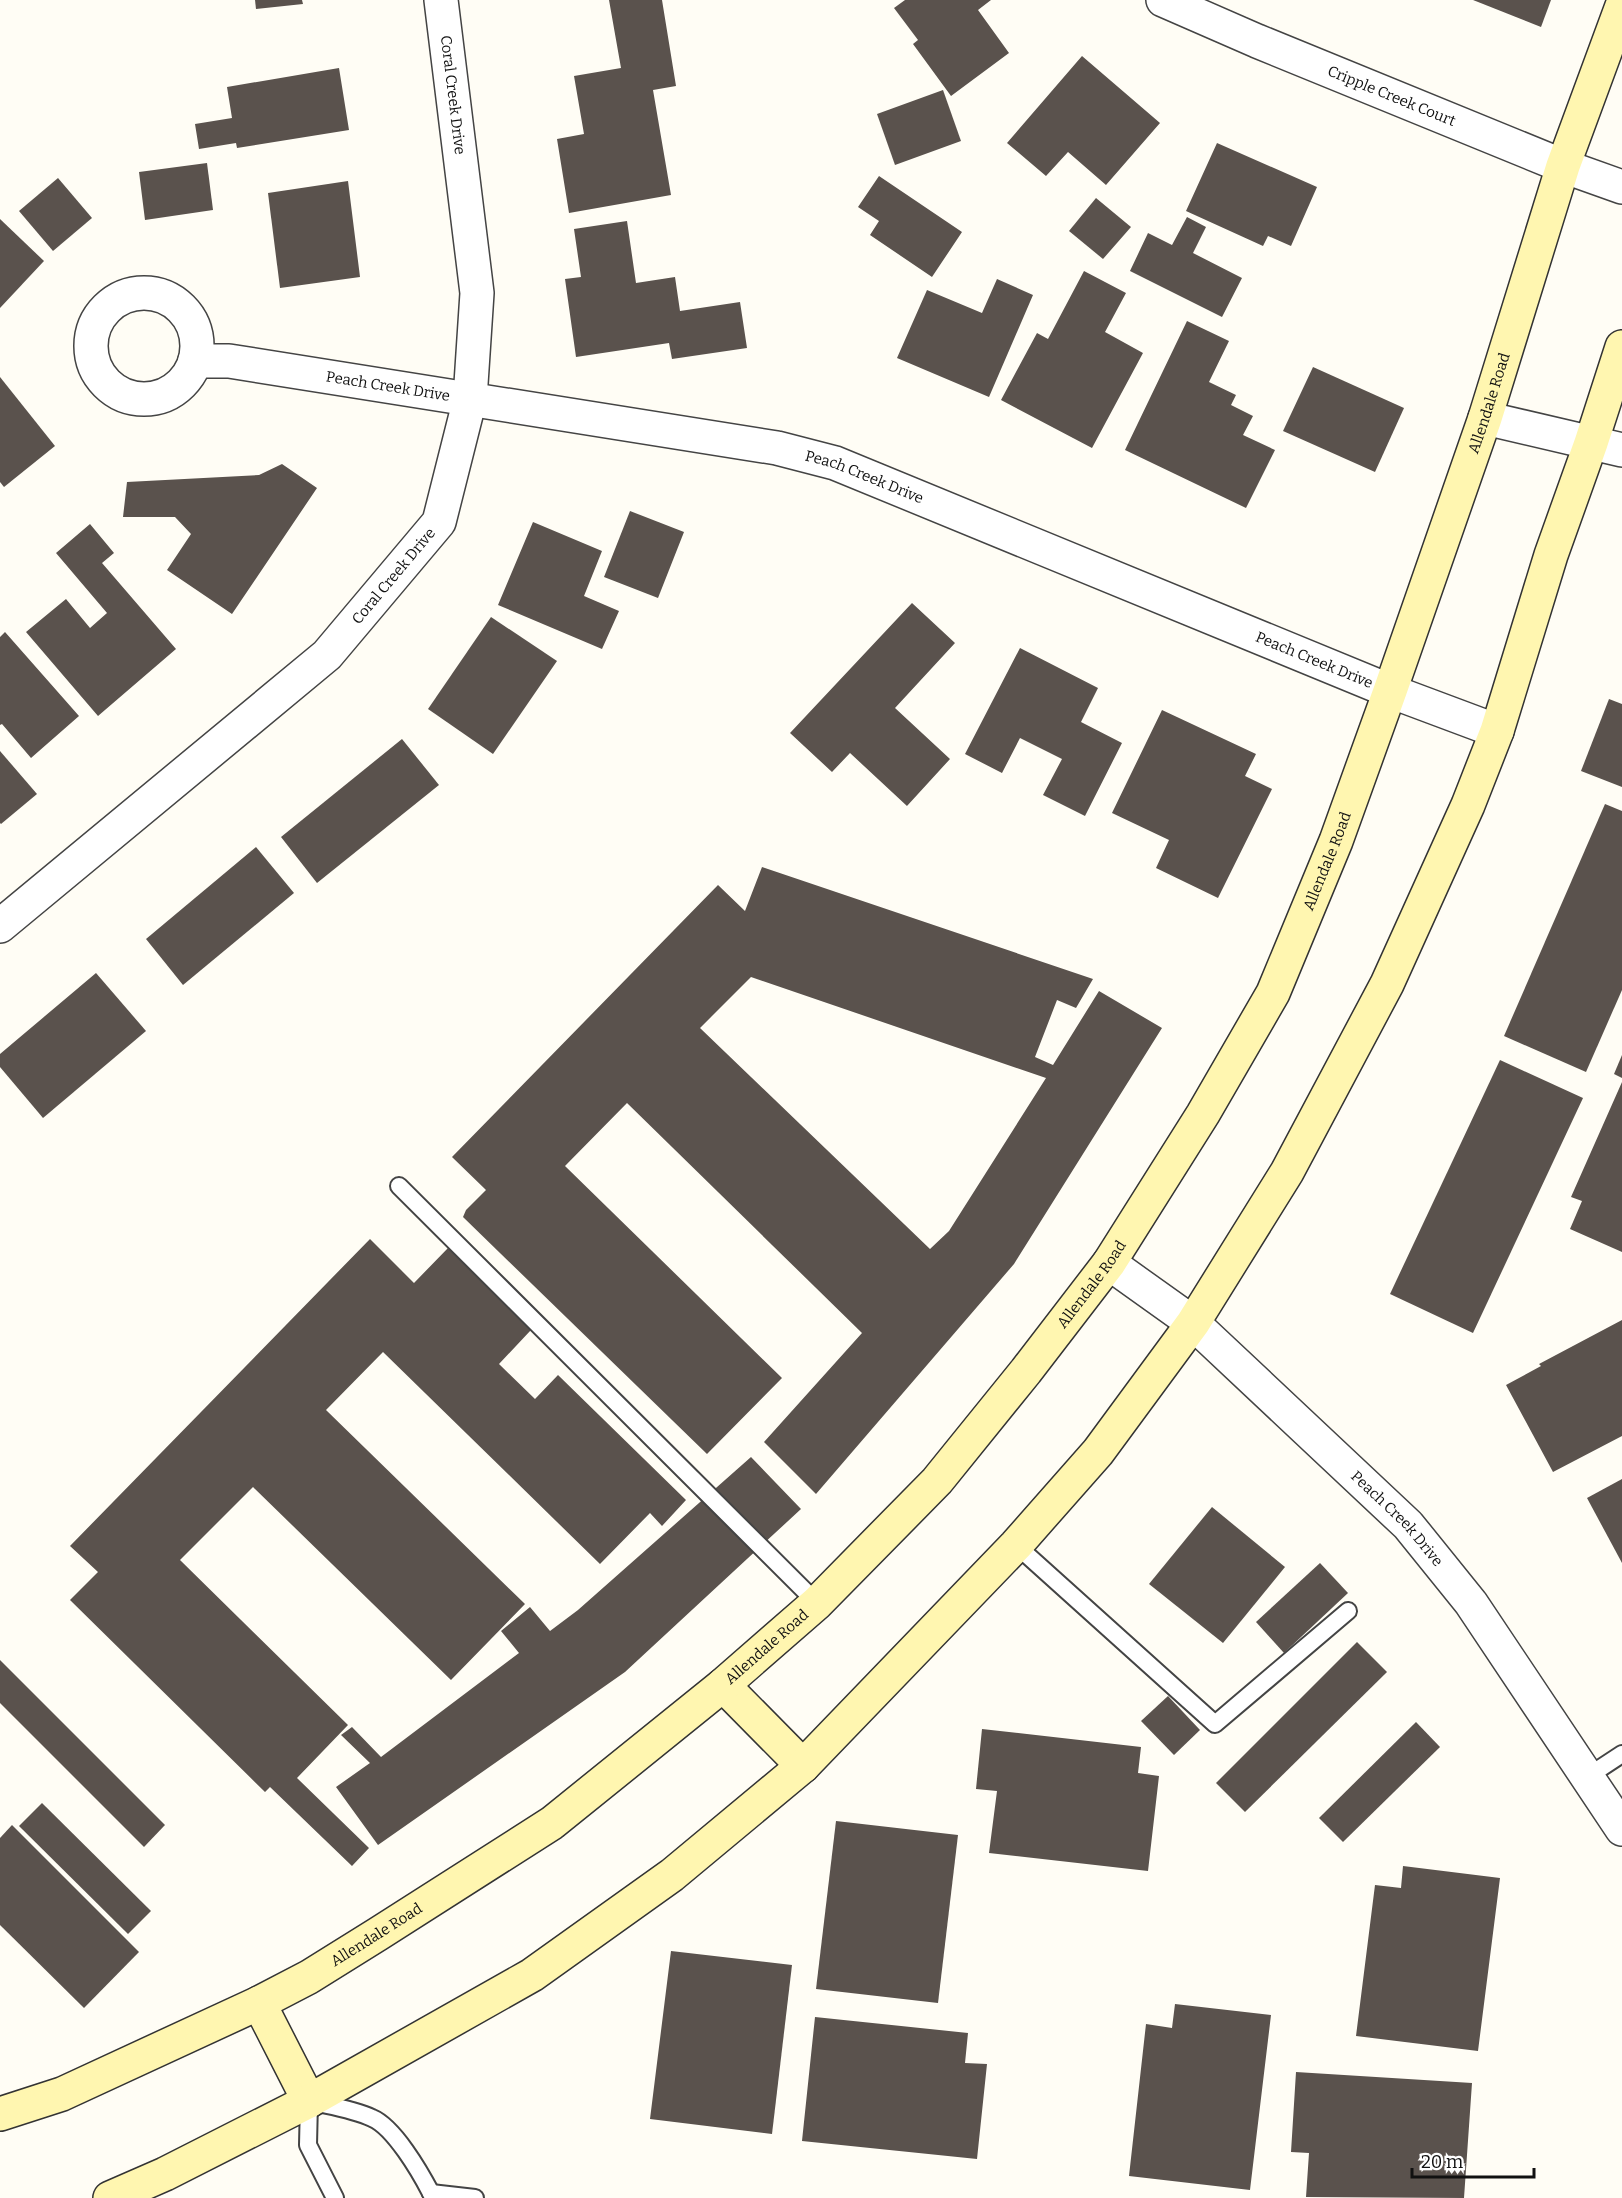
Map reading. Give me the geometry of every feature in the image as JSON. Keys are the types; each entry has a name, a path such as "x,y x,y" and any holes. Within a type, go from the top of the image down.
{"main road":[{"name":"Allendale Road","path":"0,2114 62,2094 259,2003 309,1977 552,1823 723,1685 817,1603 937,1481 1026,1371 1109,1263 1203,1114 1273,993 1336,841 1390,692 1485,418 1563,166 1622,6"},
{"path":"110,2198 165,2174 309,2101 532,1975 672,1875 803,1766 1016,1545 1098,1452 1193,1323 1287,1172 1387,984 1468,805 1497,731 1551,555 1607,447 1622,347"},
{"path":"723,1685 803,1766"},
{"path":"259,2003 309,2101"}],"street":[{"name":"Coral Creek Drive","path":"0,926 327,655 439,522 470,399 477,293 441,0"},
{"name":"Cripple Creek Court","path":"1163,0 1563,166 1622,188"},
{"name":"Peach Creek Drive","path":"195,361 229,361 470,399 777,448 835,463 1390,692 1497,731"},
{"path":"1485,418 1607,447"},
{"name":"Peach Creek Drive","path":"1109,1263 1193,1323 1408,1525 1471,1603 1622,1829"}],"lane":[{"path":"399,1186 817,1603"},
{"path":"1016,1545 1215,1724 1348,1611"},
{"path":"1587,1777 1622,1754"},
{"path":"335,2198 308,2145 309,2101 374,2118 397,2140 416,2166 430,2196 475,2198"}],"building":[{"path":"255,0 302,0 303,4 256,9"},
{"path":"609,0 662,0 676,86 653,90 671,195 569,213 557,139 584,134 574,76 621,68"},
{"path":"905,0 991,0 978,10 1009,53 951,96 913,44 918,40 894,8"},
{"path":"1473,0 1551,0 1541,27"},
{"path":"1082,56 1160,123 1106,185 1068,152 1046,176 1007,143"},
{"path":"339,68 349,130 237,148 236,143 199,149 195,124 232,118 227,87"},
{"path":"943,90 961,141 895,165 877,114"},
{"path":"1217,143 1317,187 1291,246 1268,236 1263,246 1186,211"},
{"path":"207,163 213,210 145,220 139,172"},
{"path":"879,176 962,232 932,277 870,235 879,221 858,207"},
{"path":"58,178 92,218 53,251 19,211"},
{"path":"348,181 360,277 280,288 268,193"},
{"path":"1096,198 1131,227 1103,259 1069,231"},
{"path":"1187,217 1206,227 1193,253 1242,278 1222,317 1130,271 1148,233 1172,245"},
{"path":"0,219 44,261 0,308"},
{"path":"627,221 636,283 675,277 680,311 740,302 747,348 672,359 669,343 576,357 565,279 581,277 574,229"},
{"path":"1084,271 1126,293 1105,332 1143,353 1092,448 1001,400 1037,333 1048,339"},
{"path":"997,279 1033,295 989,397 897,358 927,290 982,313"},
{"path":"1187,321 1229,341 1209,382 1236,395 1231,405 1253,416 1243,435 1275,450 1246,508 1125,450"},
{"path":"1313,367 1404,408 1375,472 1283,431"},
{"path":"0,377 55,446 4,487 0,482"},
{"path":"282,464 317,488 232,614 167,570 191,534 175,517 123,517 127,482 259,475"},
{"path":"630,511 684,532 658,598 604,577"},
{"path":"533,522 602,551 584,596 619,611 602,649 498,605"},
{"path":"90,524 114,553 102,563 176,649 98,716 26,632 66,599 90,628 107,613 56,553"},
{"path":"912,603 955,643 895,708 950,759 907,806 850,753 832,772 790,733"},
{"path":"491,617 557,661 493,754 428,709"},
{"path":"5,632 79,716 31,758 2,724 0,725 0,637"},
{"path":"1020,648 1098,688 1081,722 1122,743 1085,816 1043,795 1062,759 1020,738 1002,773 965,754"},
{"path":"1609,699 1622,704 1622,787 1581,771"},
{"path":"1162,710 1256,754 1245,776 1272,789 1218,898 1156,868 1169,840 1112,813"},
{"path":"402,739 439,785 317,883 281,837"},
{"path":"0,751 37,794 1,824 0,823"},
{"path":"1605,804 1622,811 1622,990 1586,1072 1504,1036"},
{"path":"256,847 294,893 183,985 146,939"},
{"path":"762,867 1093,979 1076,1008 1057,1000 1035,1057 1053,1065 1099,991 1162,1028 1014,1264 816,1494 764,1442 862,1333 627,1103 565,1166 782,1378 707,1454 463,1217 466,1210 486,1190 452,1157 718,885 745,911","holes":["751,977 1046,1078 949,1231 930,1249 700,1028"]},
{"path":"96,973 146,1031 43,1118 0,1067 0,1054"},
{"path":"1622,1055 1622,1078 1614,1074"},
{"path":"1500,1060 1583,1098 1473,1333 1390,1294"},
{"path":"1622,1082 1622,1252 1570,1229 1582,1201 1571,1197"},
{"path":"370,1239 414,1283 448,1248 531,1330 499,1364 535,1399 558,1375 686,1500 662,1526 650,1513 600,1564 383,1352 326,1410 525,1604 451,1680 253,1487 180,1560 348,1725 297,1778 369,1848 352,1866 270,1787 265,1792 70,1600 98,1572 70,1546"},
{"path":"1622,1320 1622,1436 1553,1472 1506,1385 1541,1366 1539,1364"},
{"path":"751,1457 801,1509 625,1672 378,1845 336,1787 370,1763 341,1735 352,1727 381,1757 519,1653 501,1631 530,1607 550,1631 578,1610"},
{"path":"1622,1479 1622,1563 1587,1498"},
{"path":"1212,1507 1285,1567 1223,1643 1149,1584"},
{"path":"1320,1563 1348,1593 1284,1653 1256,1622"},
{"path":"1357,1642 1387,1672 1245,1812 1216,1783"},
{"path":"0,1660 165,1825 144,1847 0,1703"},
{"path":"1168,1696 1200,1730 1174,1755 1141,1721"},
{"path":"1416,1722 1440,1747 1343,1842 1319,1818"},
{"path":"982,1729 1141,1747 1138,1773 1159,1776 1148,1871 989,1853 997,1791 976,1789"},
{"path":"42,1803 151,1911 128,1934 19,1826"},
{"path":"836,1821 958,1835 938,2003 816,1989"},
{"path":"12,1825 139,1952 84,2008 0,1925 0,1838"},
{"path":"1403,1866 1500,1878 1478,2051 1356,2036 1375,1885 1401,1888"},
{"path":"671,1951 792,1965 772,2134 650,2119"},
{"path":"1175,2004 1271,2015 1250,2190 1129,2176 1146,2024 1172,2028"},
{"path":"815,2017 968,2033 965,2063 987,2064 977,2159 802,2141"},
{"path":"1296,2072 1472,2083 1464,2198 1306,2197 1309,2153 1291,2152"}]}
